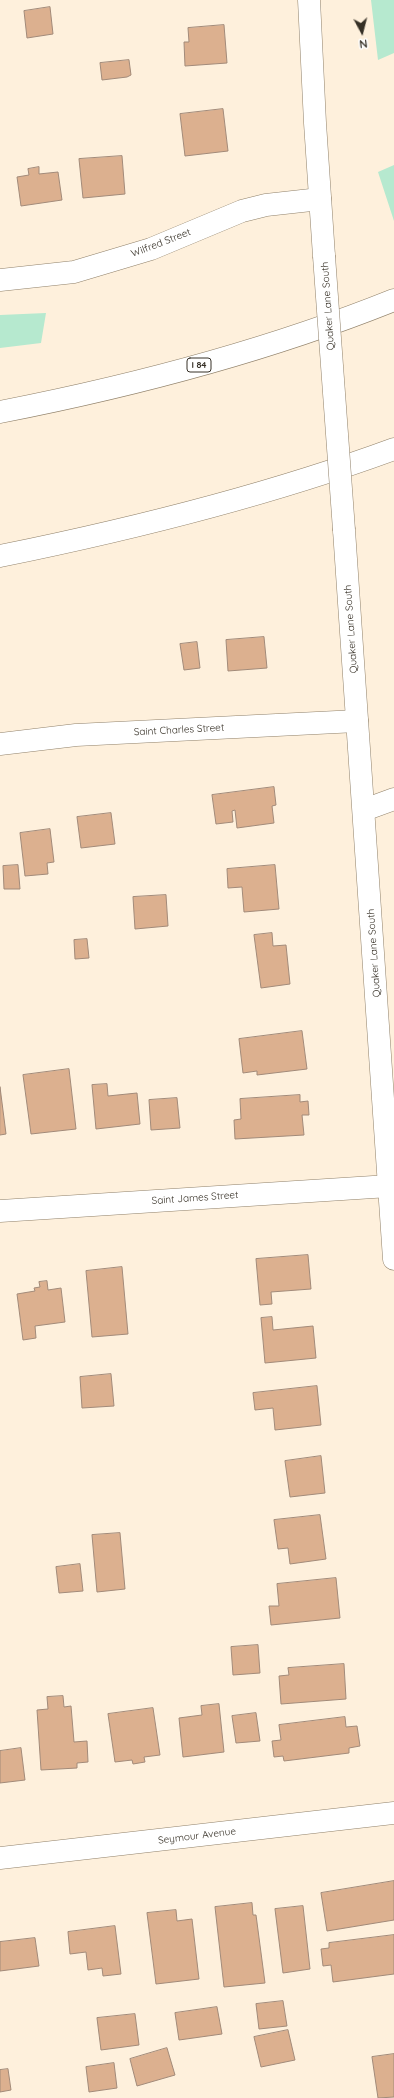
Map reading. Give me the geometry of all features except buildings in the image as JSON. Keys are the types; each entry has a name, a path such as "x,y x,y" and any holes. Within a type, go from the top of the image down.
{"main road":[{"name":"Quaker Lane South","path":"309,0 320,199 364,810 394,1259"},
{"name":"Wilfred Street","path":"0,280 74,272 151,248 242,210 266,205 320,199"},
{"name":"I 84","path":"0,412 110,388 189,368 264,345 394,300"},
{"path":"0,556 142,525 220,504 394,449"},
{"name":"Saint Charles Street","path":"0,744 76,735 357,721"},
{"path":"364,810 394,799"},
{"name":"Saint James Street","path":"0,1211 389,1186"},
{"name":"Seymour Avenue","path":"0,1858 394,1813"}],"green space":[{"path":"371,0 394,0 394,53 378,60"},
{"path":"394,165 394,221 378,172"},
{"path":"46,313 41,343 0,348 0,315"}]}
